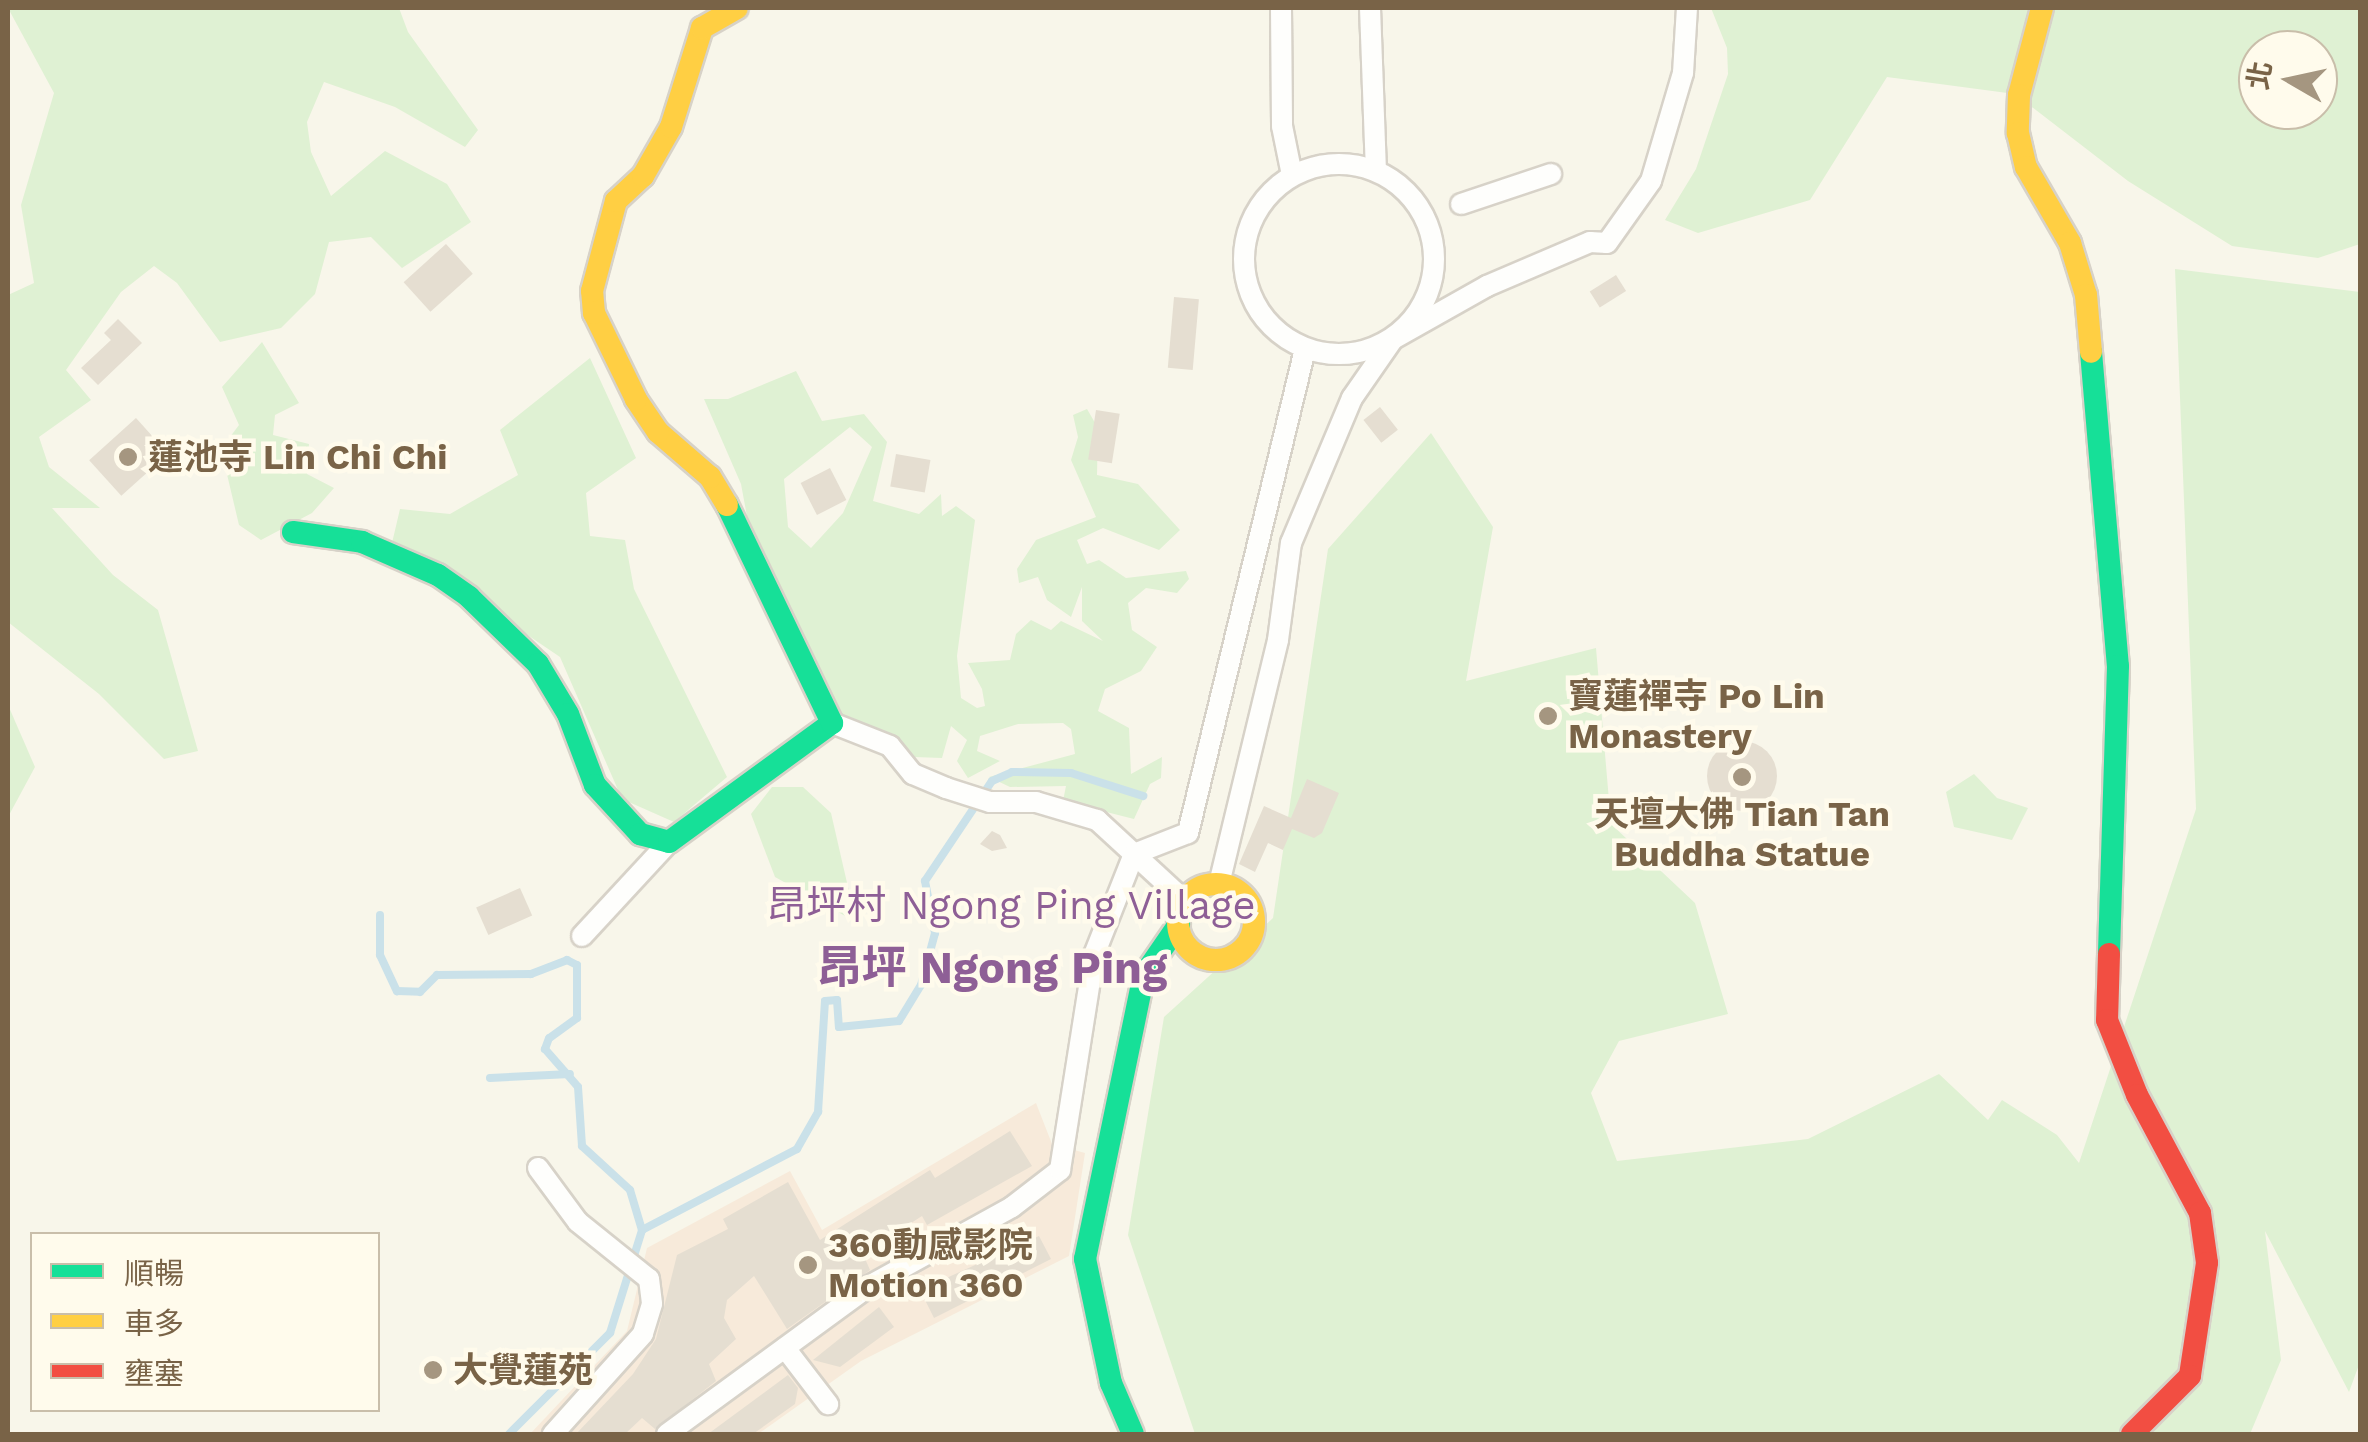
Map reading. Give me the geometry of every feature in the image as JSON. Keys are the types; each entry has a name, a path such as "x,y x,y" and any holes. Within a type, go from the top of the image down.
{"street":[{"path":"737,8 702,28 671,127 643,176 616,201 592,291 594,313 636,399 658,432 710,477 738,525 832,724 890,746 913,774 964,794 990,802 1075,811 1097,820 1134,854 1182,912 1196,954"},
{"path":"1281,8 1282,126 1292,176"},
{"path":"1370,8 1376,171"},
{"path":"1219,884 1271,672 1284,571 1300,510 1352,398 1393,339 1428,293 1433,250 1420,208 1376,171 1348,163 1292,176 1254,214 1243,267 1262,318 1305,350 1335,356 1366,352 1393,339 1487,286 1590,242 1607,244 1651,181 1683,73 1687,8"},
{"path":"2042,8 2020,95 2018,133 2026,168 2070,243 2086,295 2118,666 2107,1020 2137,1095 2181,1166 2200,1213 2207,1263 2190,1376 2132,1434"},
{"path":"1461,204 1551,174"},
{"path":"667,1434 869,1286 1012,1207 1060,1170 1094,955 1134,854 1188,833 1305,350"},
{"path":"293,532 362,542 438,575 469,597 538,664 568,714 595,786 640,834 669,842"},
{"path":"582,936 669,842 832,724"},
{"path":"1133,1434 1111,1383 1084,1258 1144,975 1200,888 1219,884 1245,897 1252,934 1233,956 1196,954 1144,975"},
{"path":"538,1168 578,1222 649,1279 652,1304 644,1334 553,1434"},
{"path":"785,1348 828,1404"}],"shaded area":[{"path":"1036,1103 1052,1144 1085,1153 1069,1256 861,1361 758,1434 530,1434 627,1331 647,1248 790,1171 822,1230"}],"green space":[{"path":"8,8 399,8 408,32 478,130 465,147 395,107 324,82 307,122 311,152 331,196 385,151 447,184 471,222 402,268 371,237 329,242 315,294 281,328 220,342 177,283 154,266 121,292 66,370 91,400 39,437 49,467 100,508 52,508 113,575 158,610 198,751 164,759 99,694 8,622 8,295 34,283 21,205 54,93"},
{"path":"1711,8 2360,8 2360,244 2318,258 2232,246 2128,181 2015,94 1887,77 1810,200 1698,233 1665,220 1696,169 1728,74 1727,48"},
{"path":"2175,269 2360,292 2360,1362 2349,1392 2265,1231 2281,1360 2250,1434 1195,1434 1128,1235 1164,1017 1273,918 1328,549 1431,433 1493,527 1466,681 1596,648 1611,824 1695,903 1728,1014 1619,1041 1591,1093 1617,1161 1808,1139 1939,1074 1988,1120 2002,1100 2057,1135 2079,1163 2196,809"},
{"path":"262,342 299,403 275,415 273,435 309,444 307,474 334,488 312,513 261,540 239,525 221,449 239,425 222,387"},
{"path":"590,358 636,458 586,493 590,536 625,540 634,589 727,777 674,822 622,799 560,657 392,543 400,509 450,514 518,475 500,430"},
{"path":"796,371 822,421 864,414 887,442 873,501 919,514 941,494 942,516 956,506 975,520 957,656 961,698 977,708 985,706 982,689 968,663 1010,660 1016,634 1031,620 1051,630 1061,621 1103,641 1082,621 1082,587 1071,617 1047,600 1038,577 1019,583 1017,569 1036,540 1096,517 1071,460 1078,437 1073,415 1087,409 1098,428 1097,475 1138,484 1180,530 1159,550 1103,528 1077,540 1087,564 1099,560 1126,578 1186,571 1189,579 1177,593 1146,588 1128,603 1132,630 1157,647 1141,671 1105,689 1098,711 1129,728 1131,774 1162,757 1161,778 1150,784 1134,819 1063,801 1066,786 1010,787 989,777 1075,754 1071,729 1063,723 1018,724 980,736 977,751 1000,761 968,778 957,761 967,740 951,726 942,758 914,757 904,744 842,716 751,538 741,484 704,399 728,399","holes":["850,427 872,447 843,513 811,548 788,527 784,479"]},
{"path":"8,705 35,767 8,817"},
{"path":"1974,774 1997,798 2028,808 2012,840 1954,827 1946,792"},
{"path":"772,787 803,787 831,813 856,922 775,877 751,814"}],"building":[{"path":"446,244 473,274 430,312 404,282"},
{"path":"1616,275 1626,291 1600,308 1590,291"},
{"path":"1174,297 1199,299 1193,370 1168,368"},
{"path":"118,319 142,343 98,385 81,368 111,340 104,333"},
{"path":"1380,407 1398,430 1381,443 1363,420"},
{"path":"1096,410 1120,414 1112,463 1088,459"},
{"name":"蓮池寺 Lin Chi Chi","path":"136,418 168,454 121,496 89,460"},
{"path":"896,454 930,460 925,493 890,486"},
{"path":"830,468 846,500 817,515 801,483"},
{"path":"1742,741 1766,752 1777,776 1766,800 1742,811 1718,800 1707,776 1718,752"},
{"path":"1307,779 1339,793 1322,833 1314,838 1292,829 1283,850 1268,843 1255,872 1239,864 1264,806 1291,818"},
{"path":"992,831 1000,835 1007,848 992,851 980,844"},
{"path":"520,888 532,915 488,935 476,908"},
{"path":"1010,1131 1032,1166 927,1225 922,1216 863,1254 870,1270 787,1329 754,1276 727,1300 724,1318 736,1339 709,1364 716,1381 655,1429 642,1418 625,1434 576,1434 633,1374 656,1339 677,1255 728,1229 723,1219 788,1182 820,1240 930,1170 935,1178"},
{"path":"1039,1236 1051,1259 934,1318 920,1290"},
{"path":"879,1307 894,1327 840,1367 813,1360"},
{"path":"788,1375 798,1388 795,1404 753,1434 708,1434"}],"waterway":[{"path":"509,1434 610,1333 642,1230 797,1149 818,1112 825,1001 837,1000 839,1027 899,1021 921,985 935,933 925,881 992,781 1012,772 1071,773 1143,796"},
{"path":"380,915 380,955 397,991 420,992 437,975 531,974 567,960 577,965 577,1018 549,1038 545,1049 578,1087 582,1146 630,1190 642,1230"},
{"path":"490,1078 570,1074"}],"traffic: fast":[{"path":"2091,352 2118,666 2109,954"},
{"path":"293,532 362,542 438,575 469,597 538,664 568,714 595,785 640,834 669,842 832,723 727,505"},
{"path":"1133,1434 1111,1383 1085,1259 1144,975 1179,924"}],"traffic: slow":[{"path":"727,505 710,477 658,432 636,399 594,313 592,291 616,201 643,176 671,127 702,28 737,8"},
{"path":"2042,8 2019,95 2018,133 2026,167 2070,243 2086,295 2091,352"},
{"path":"1216,884 1243,895 1254,922 1243,949 1216,960 1189,949 1178,922 1189,895 1216,884"}],"traffic: jam":[{"path":"2109,954 2107,1020 2137,1095 2200,1213 2207,1263 2190,1376 2132,1434"}],"place":[{"name":"蓮池寺 Lin Chi Chi","path":"128,457"},
{"name":"寶蓮禪寺 Po Lin Monastery","path":"1548,716"},
{"name":"天壇大佛 Tian Tan Buddha Statue","path":"1742,777"},
{"name":"360動感影院 Motion 360","path":"808,1265"},
{"name":"大覺蓮苑","path":"433,1370"}],"district":[{"name":"昂坪村 Ngong Ping Village","path":"1011,906"},
{"name":"昂坪 Ngong Ping","path":"992,968"}]}
